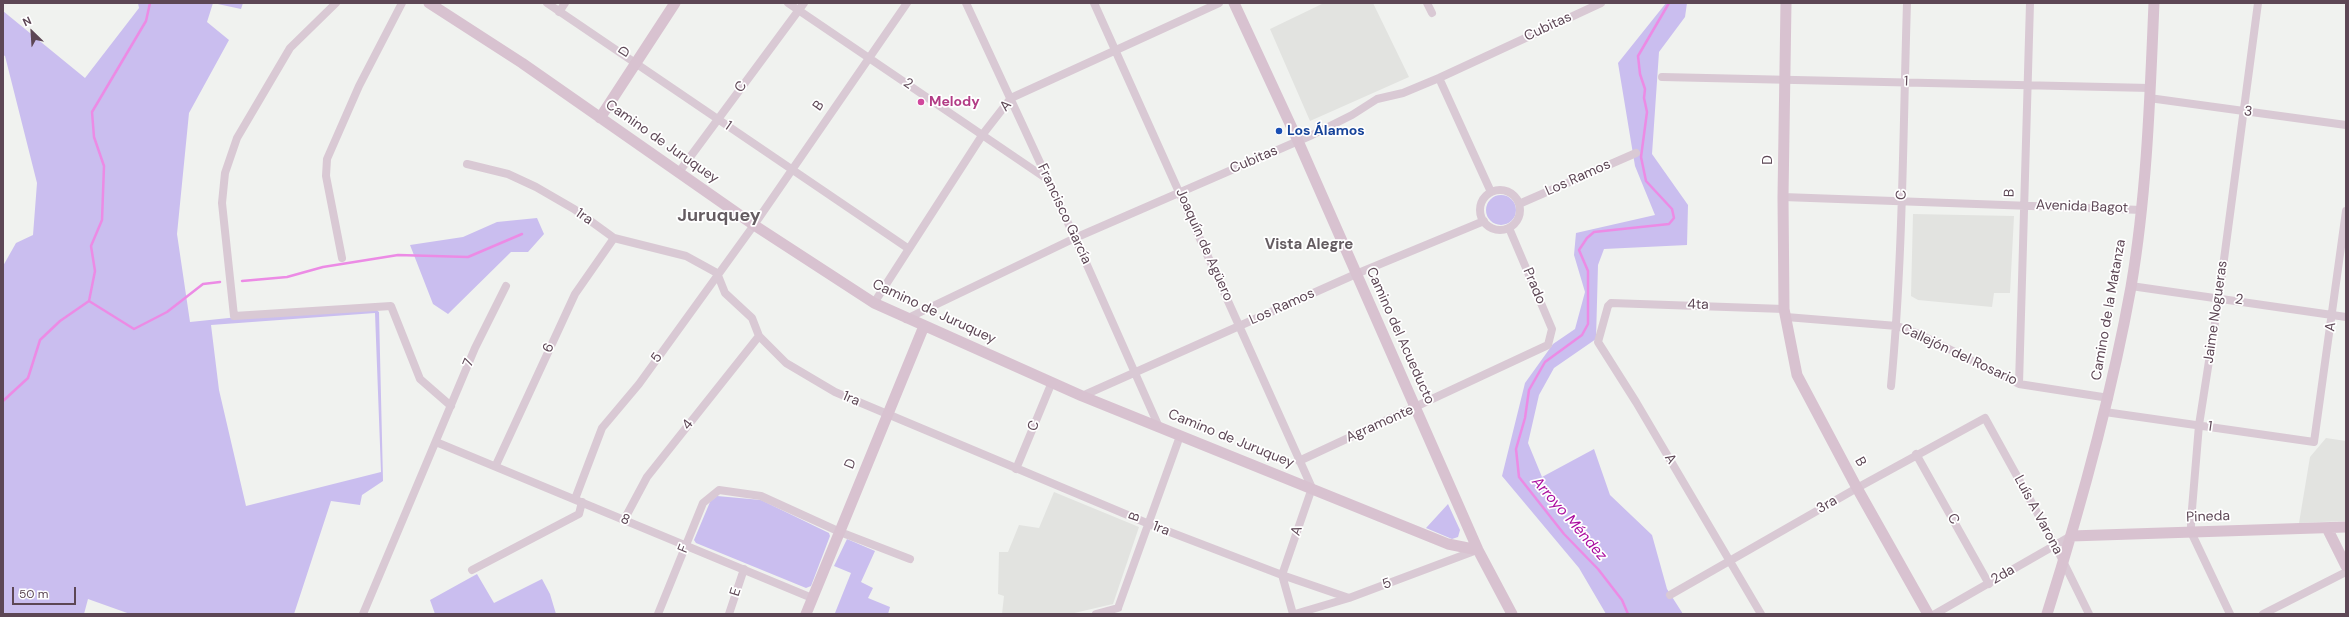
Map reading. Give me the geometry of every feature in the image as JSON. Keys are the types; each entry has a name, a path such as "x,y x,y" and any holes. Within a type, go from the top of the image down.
{"street":[{"path":"336,3 290,48 237,138 225,172 222,203 234,316 392,306 420,379 451,406"},
{"path":"342,258 326,176 327,159 359,86 402,3"},
{"name":"Camino de Juruquey","path":"428,3 522,63 754,225 874,303 906,319 1082,396 1448,544 1478,550"},
{"name":"1","path":"547,3 792,171 909,249"},
{"path":"559,12 565,3"},
{"name":"D","path":"600,118 675,3"},
{"name":"2","path":"788,3 801,6 870,58 1048,180"},
{"name":"B","path":"754,225 907,3"},
{"name":"Francisco García","path":"966,3 1075,238 1159,426"},
{"name":"Joaquín de Agüero","path":"1094,3 1180,191 1312,488"},
{"name":"A","path":"874,303 983,134 1011,98 1219,3"},
{"name":"Camino del Acueducto","path":"1234,3 1298,141 1478,550 1512,614"},
{"path":"1427,3 1432,14"},
{"name":"Cubitas","path":"906,319 1075,238 1180,191 1298,141 1352,115 1377,99 1403,93 1439,78 1601,3"},
{"name":"D","path":"1785,313 1782,197 1783,79 1786,3"},
{"name":"C","path":"1891,386 1897,326 1907,3"},
{"name":"B","path":"2019,384 2030,3"},
{"name":"Camino de la Matanza","path":"2047,614 2071,536 2109,398 2131,286 2142,210 2150,93 2154,3"},
{"name":"Jaime Nogueras","path":"2230,614 2191,532 2199,425 2219,297 2242,112 2258,3"},
{"name":"C","path":"679,172 801,6"},
{"name":"1","path":"1662,77 2027,86 2150,93"},
{"path":"1439,78 1491,192"},
{"name":"3","path":"2150,93 2242,112 2346,125"},
{"name":"Los Ramos","path":"1519,204 1636,152"},
{"name":"1ra","path":"467,164 508,174 536,187 574,209 614,238 686,256 717,273 725,294 752,318 759,336 786,363 835,392 1149,524 1282,575 1349,598"},
{"path":"1505,191 1511,193 1519,204 1517,220 1509,228 1492,228 1484,222 1481,215 1482,202 1491,192 1505,191"},
{"name":"Avenida Bagot","path":"1782,197 2142,210"},
{"name":"A","path":"2314,442 2346,211"},
{"name":"Los Ramos","path":"1082,396 1356,274 1484,222"},
{"name":"5","path":"472,570 579,514 579,501 602,428 639,384 717,273 754,225"},
{"name":"Prado","path":"1509,228 1552,329 1548,345"},
{"name":"6","path":"496,465 575,294 614,238"},
{"name":"7","path":"363,614 475,348 506,286"},
{"name":"2","path":"2131,286 2219,297 2346,317"},
{"name":"A","path":"1611,303 1608,306 1598,342 1636,402 1761,614"},
{"name":"4ta","path":"1611,303 1785,313"},
{"name":"B","path":"1785,313 1797,376 1857,488 1928,614"},
{"name":"Callejón del Rosario","path":"1785,313 1897,326 1919,334 2019,384 2109,398"},
{"name":"D","path":"806,614 924,326"},
{"name":"4","path":"624,520 648,477 759,336"},
{"name":"Agramonte","path":"1299,460 1416,408 1548,345"},
{"name":"C","path":"1016,469 1052,382"},
{"name":"1","path":"2105,412 2314,442"},
{"name":"3ra","path":"1670,595 1916,454 1985,418"},
{"name":"Luís A Varona","path":"1985,418 2055,545 2089,614"},
{"name":"B","path":"1119,611 1180,436"},
{"name":"8","path":"436,442 496,465 812,598"},
{"name":"C","path":"1916,454 1988,584"},
{"name":"A","path":"1282,575 1312,488"},
{"name":"F","path":"658,614 685,545 704,503 719,490 761,496 840,532"},
{"name":"Pineda","path":"2071,536 2346,527"},
{"path":"2327,528 2346,566"},
{"path":"840,532 910,559"},
{"name":"2da","path":"1935,614 2071,536"},
{"name":"5","path":"1294,614 1349,598 1478,550"},
{"name":"E","path":"729,614 744,569"},
{"path":"2263,614 2346,572"},
{"path":"1282,575 1294,614"},
{"path":"1096,614 1119,611"}],"shaded area":[{"path":"138,3 213,3 207,22 229,40 189,113 177,234 190,322 248,316 375,309 379,312 383,481 362,495 360,505 331,501 294,614 130,614 88,599 84,614 3,614 3,266 16,243 33,235 37,183 5,56 3,55 3,11 85,78 139,8","holes":["375,313 381,472 246,506 219,390 211,325"]},
{"path":"213,3 243,3 241,9"},
{"path":"1324,3 1373,3 1409,77 1310,121 1270,29"},
{"path":"1666,3 1687,3 1685,17 1659,52 1652,154 1688,205 1687,245 1604,249 1598,265 1596,339 1554,368 1539,395 1528,443 1542,477 1594,449 1610,495 1652,535 1667,589 1683,614 1606,614 1579,568 1502,476 1525,383 1553,344 1575,329 1585,292 1574,255 1576,233 1655,215 1635,166 1618,63"},
{"path":"1501,195 1512,199 1516,210 1512,221 1501,225 1490,221 1486,210 1490,199"},
{"path":"1913,214 2014,216 2010,293 1994,293 1992,307 1918,300 1911,296"},
{"path":"537,218 544,234 528,252 511,252 448,314 433,304 410,245 463,237 497,222"},
{"path":"2326,438 2346,441 2346,521 2299,523 2310,457"},
{"path":"1054,492 1139,527 1113,604 1070,614 1002,614 1004,596 998,594 999,552 1008,552 1019,525 1039,528"},
{"path":"717,496 761,500 829,533 830,536 811,586 806,588 696,543 694,540 710,502"},
{"path":"1448,504 1460,530 1458,537 1452,539 1426,528"},
{"path":"847,539 875,551 861,582 873,588 868,598 890,607 888,614 835,613 851,573 834,566"},
{"path":"477,574 494,603 542,579 550,594 556,614 435,614 430,600"}],"waterway":[{"path":"3,401 28,378 40,340 60,321 89,301 95,271 91,246 102,220 104,166 94,137 92,112 146,21 150,3"},
{"name":"Arroyo Méndez","path":"1628,614 1622,600 1598,569 1564,534 1519,477 1516,449 1525,418 1529,390 1545,362 1582,335 1588,324 1588,271 1579,250 1587,238 1594,232 1669,224 1674,218 1672,209 1646,181 1641,157 1647,112 1644,98 1645,89 1640,74 1638,56 1669,3"},
{"path":"242,281 287,277 323,267 398,255 468,257 522,234"},
{"path":"89,301 134,329 167,312 203,284 220,282"}],"place":[{"name":"Melody","path":"921,102"},
{"name":"Los Álamos","path":"1279,131"}],"district":[{"name":"Juruquey","path":"719,216"},
{"name":"Vista Alegre","path":"1309,245"}]}
